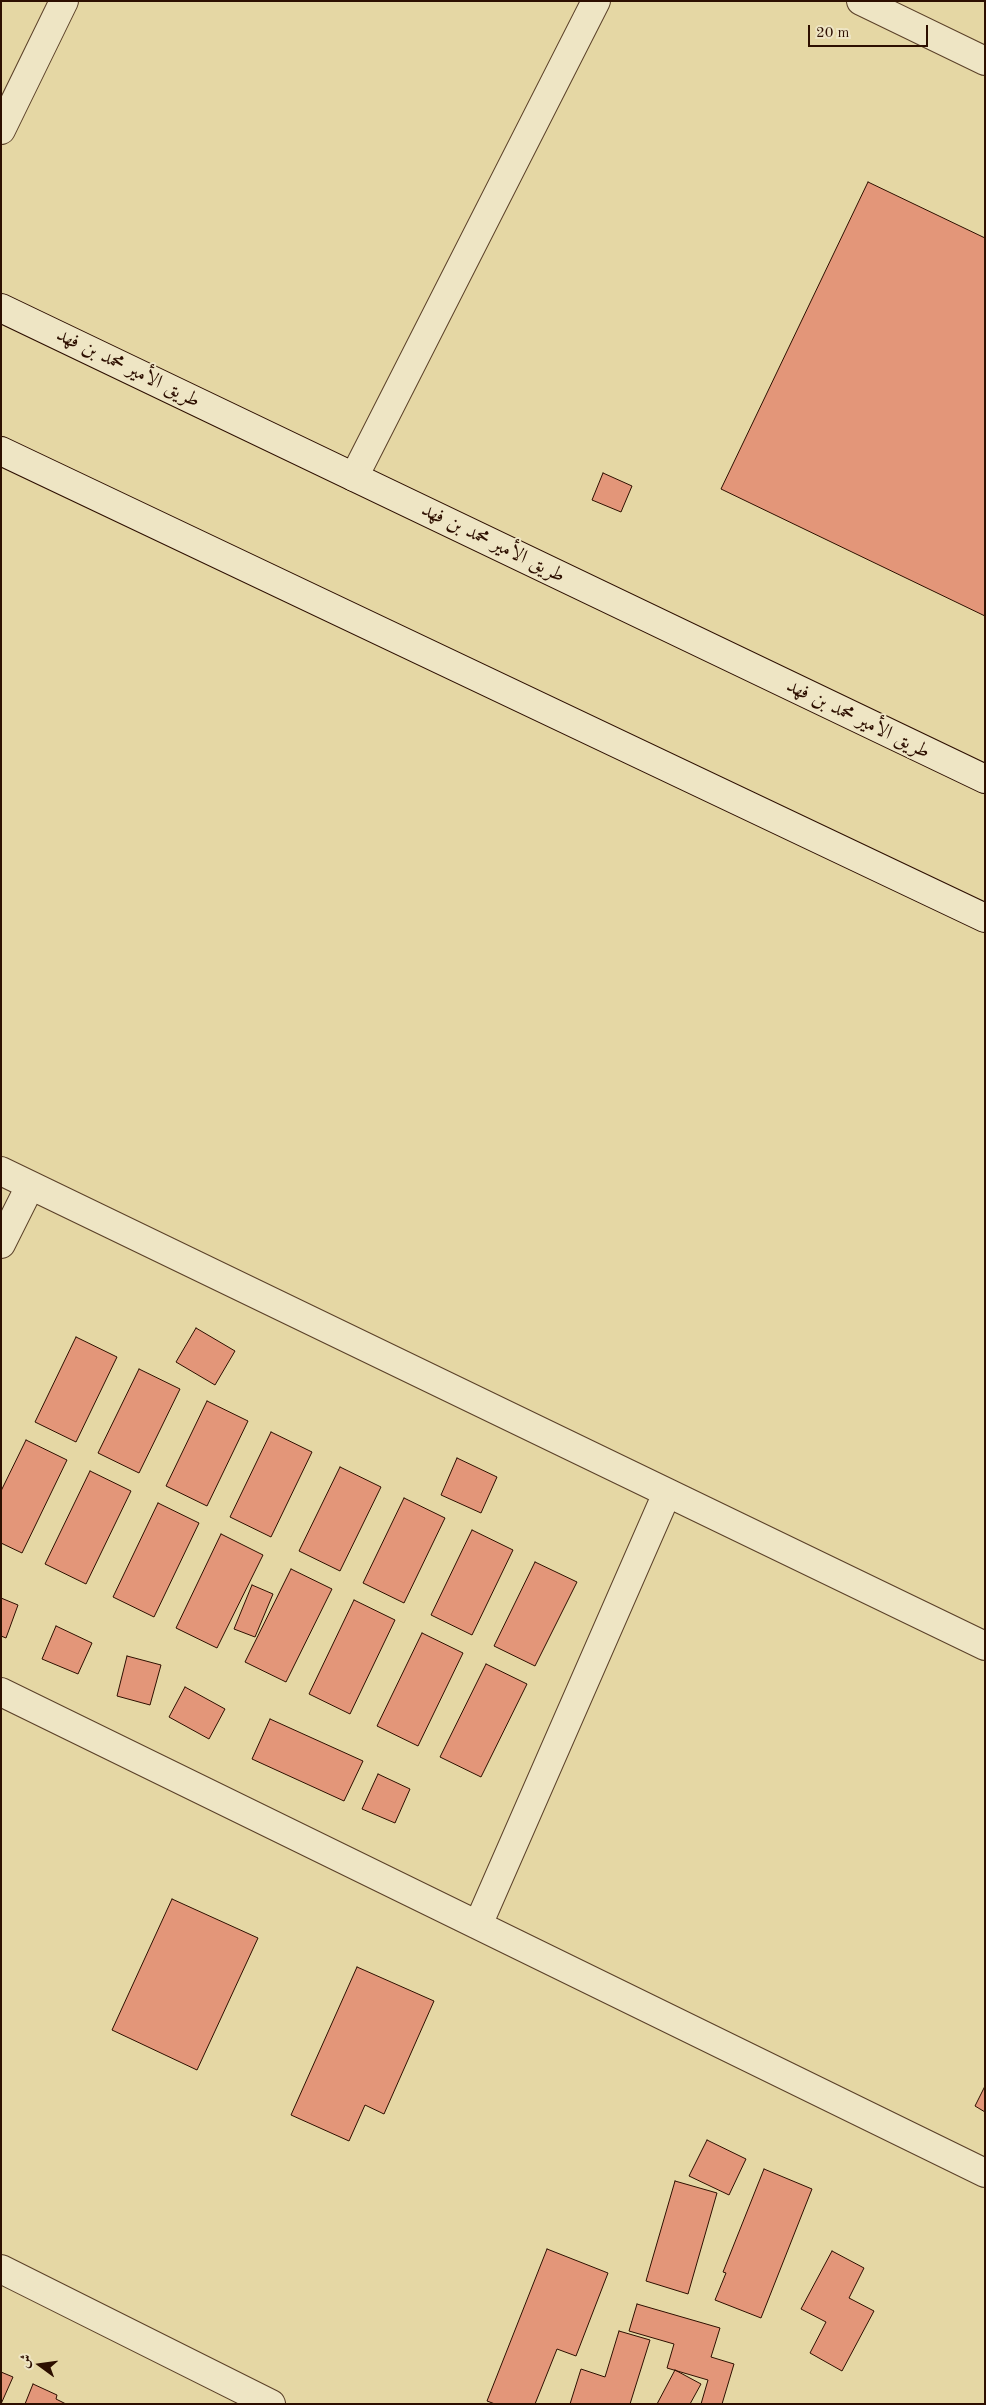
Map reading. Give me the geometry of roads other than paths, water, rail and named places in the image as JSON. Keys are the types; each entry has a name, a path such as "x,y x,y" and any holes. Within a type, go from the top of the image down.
{"street":[{"path":"1,130 64,1"},
{"path":"354,476 596,1"},
{"path":"862,1 985,61"},
{"name":"طريق الأمير محمد بن فهد","path":"1,308 985,779"},
{"path":"1,451 985,918"},
{"path":"1,1172 985,1646"},
{"path":"1,1244 30,1186"},
{"path":"478,1925 667,1493"},
{"path":"1,1692 985,2173"},
{"path":"1,2270 272,2404"}]}
